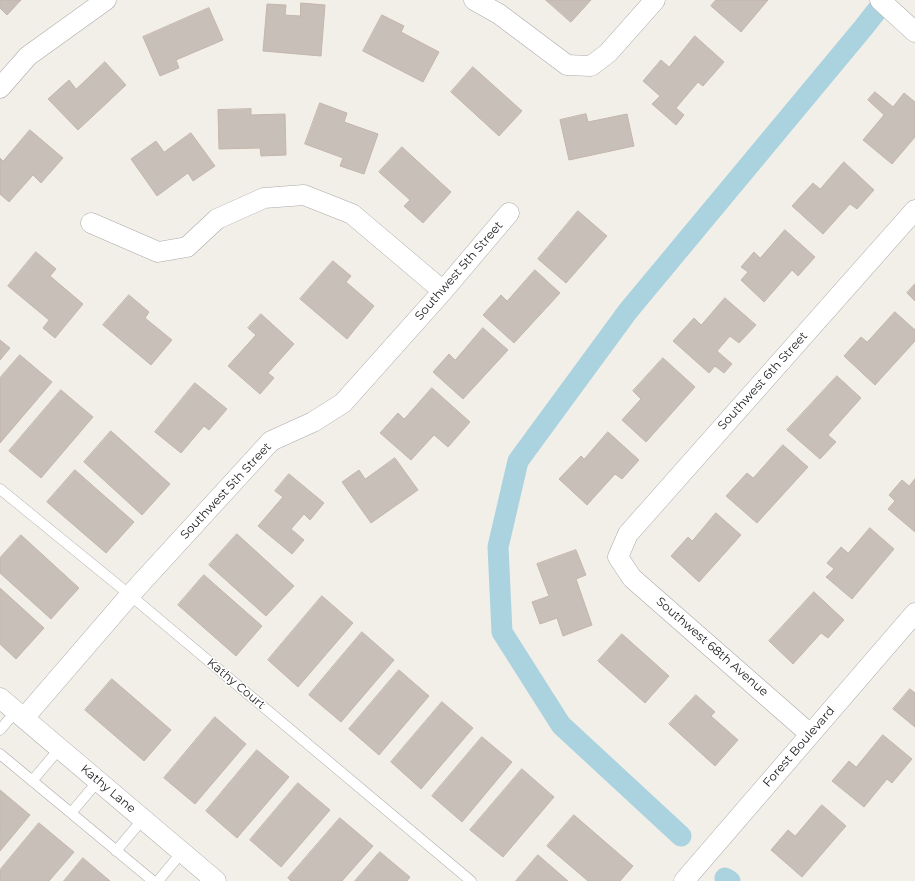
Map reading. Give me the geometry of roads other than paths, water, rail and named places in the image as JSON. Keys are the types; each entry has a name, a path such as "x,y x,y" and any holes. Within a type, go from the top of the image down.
{"street":[{"path":"0,88 28,56 106,0"},
{"path":"474,0 499,14 567,65 591,66 608,54 655,0"},
{"path":"880,0 909,26"},
{"path":"92,224 158,252 187,247 217,220 264,198 304,195 352,214 443,291"},
{"name":"Southwest 6th Street","path":"618,557 628,534 915,210"},
{"name":"Southwest 5th Street","path":"20,714 271,441 313,422 343,403 443,291 509,213"},
{"name":"Southwest 68th Avenue","path":"618,557 632,578 810,734"},
{"name":"Forest Boulevard","path":"684,881 915,613"},
{"name":"Kathy Lane","path":"0,698 216,881"}],"lane":[{"name":"Kathy Court","path":"0,489 130,595 471,881"},
{"path":"0,730 20,714"},
{"path":"32,781 60,748"},
{"path":"0,754 153,881"},
{"path":"71,813 98,781"},
{"path":"116,851 143,819"},
{"path":"158,881 182,852"}],"waterway":[{"path":"681,836 561,725 502,632 498,547 518,461 628,311 885,0"},
{"path":"725,878 730,881"}]}
